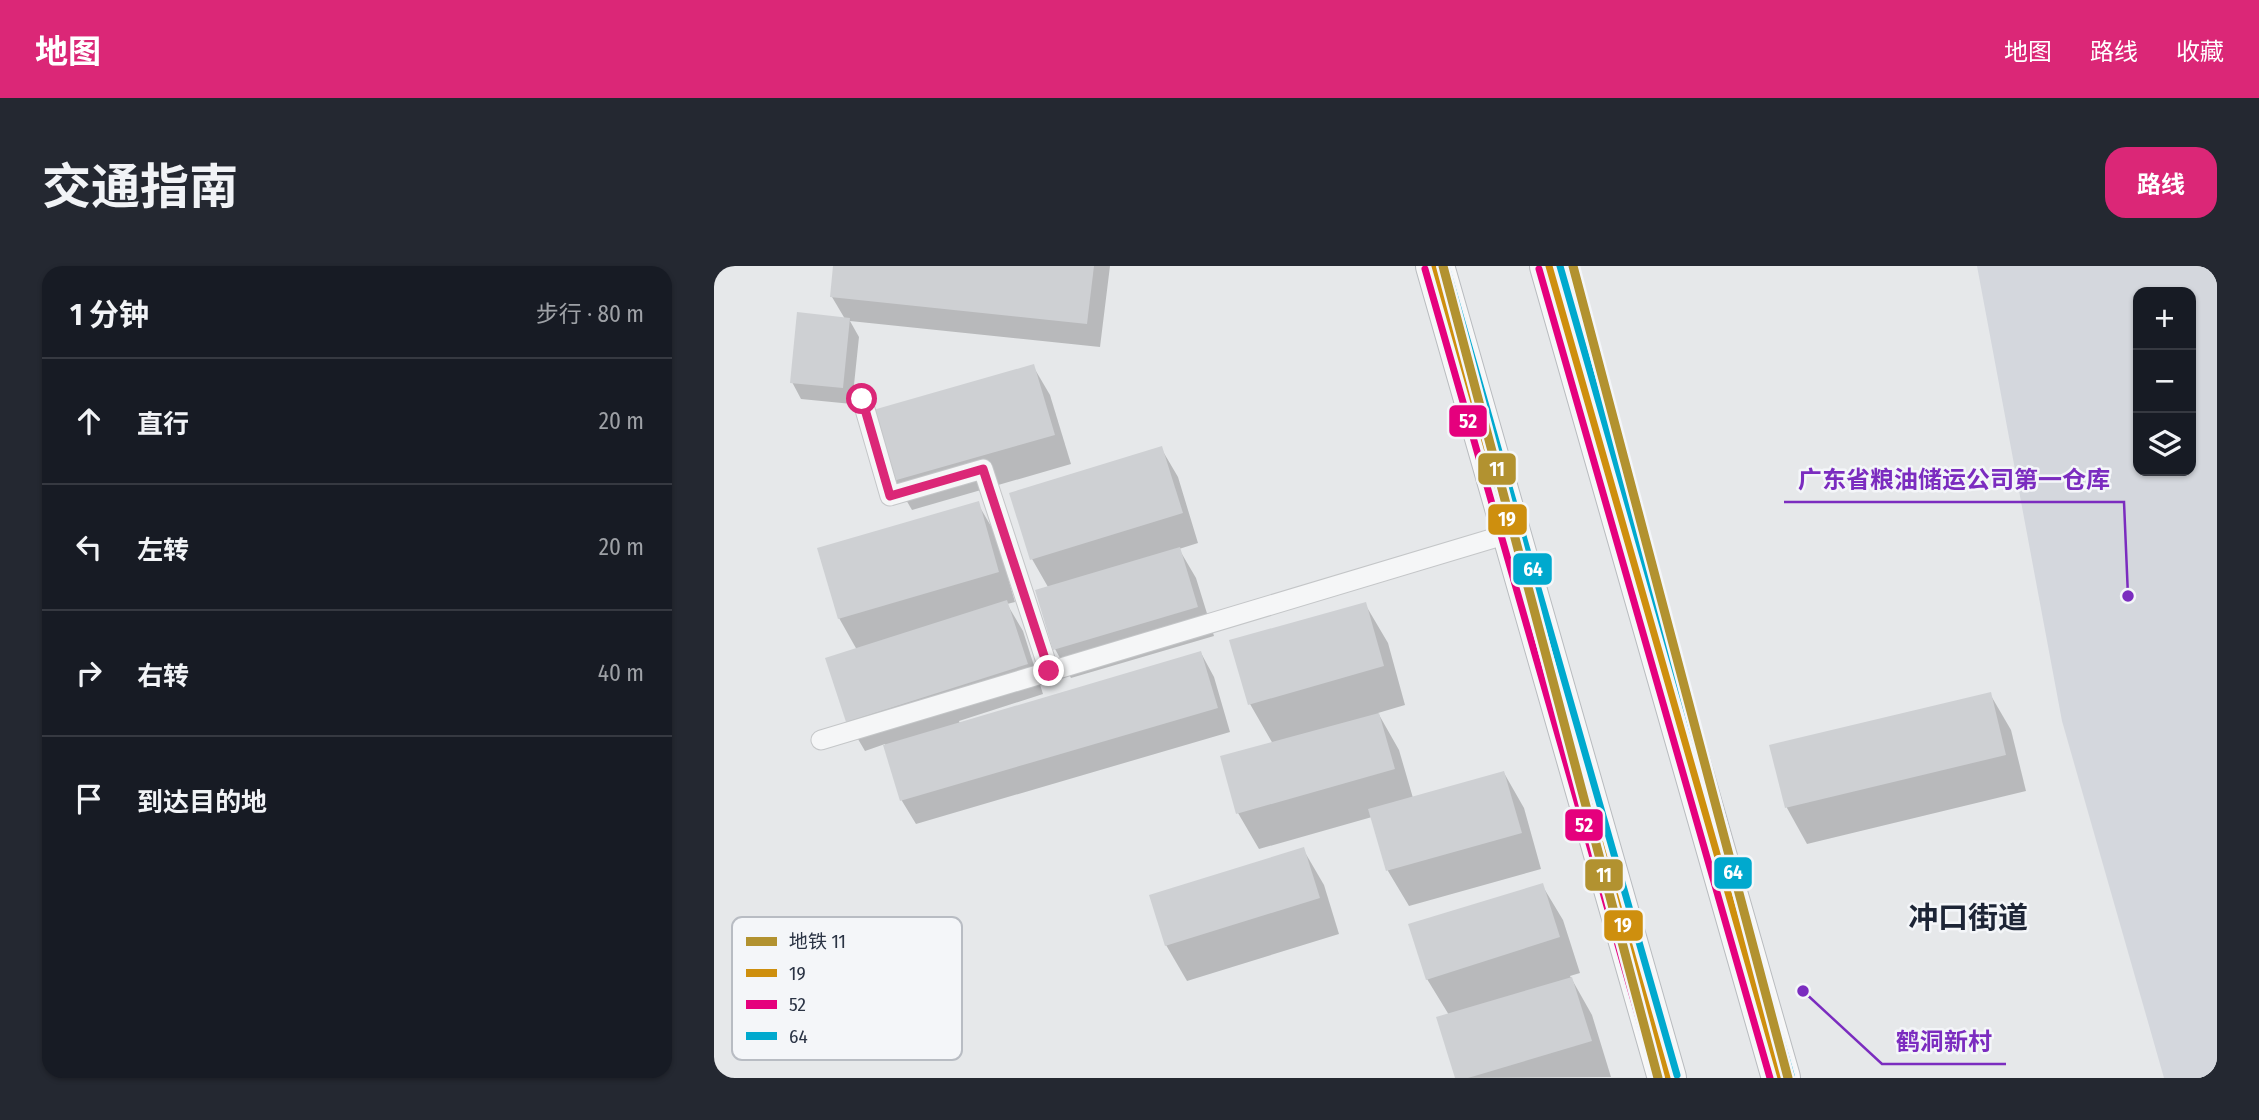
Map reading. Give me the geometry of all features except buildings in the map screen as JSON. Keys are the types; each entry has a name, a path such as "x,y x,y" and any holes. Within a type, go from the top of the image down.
{"highway":[{"path":"1435,266 1667,1078"},
{"path":"1549,266 1781,1078"}],"lane":[{"path":"862,399 890,496 983,469 1049,671"},
{"path":"821,740 1511,533"}],"shaded area":[{"path":"1977,266 2217,266 2217,1078 2164,1078 2062,721"}],"metro line":[{"name":"11","path":"1443,266 1658,1078"},
{"name":"11","path":"1573,266 1788,1078"}],"transit line":[{"name":"19","path":"1435,266 1667,1078"},
{"name":"64","path":"1446,266 1677,1075"},
{"name":"19","path":"1549,266 1781,1078"},
{"name":"64","path":"1560,266 1791,1075"},
{"name":"52","path":"1425,269 1656,1078"},
{"name":"52","path":"1539,269 1770,1078"}],"place":[{"name":"广东省粮油储运公司第一仓库","path":"2128,596"},
{"name":"鹤洞新村","path":"1803,991"}],"district":[{"name":"冲口街道","path":"1968,918"}],"route":[{"path":"862,399 890,496 983,469 1049,671"}]}
